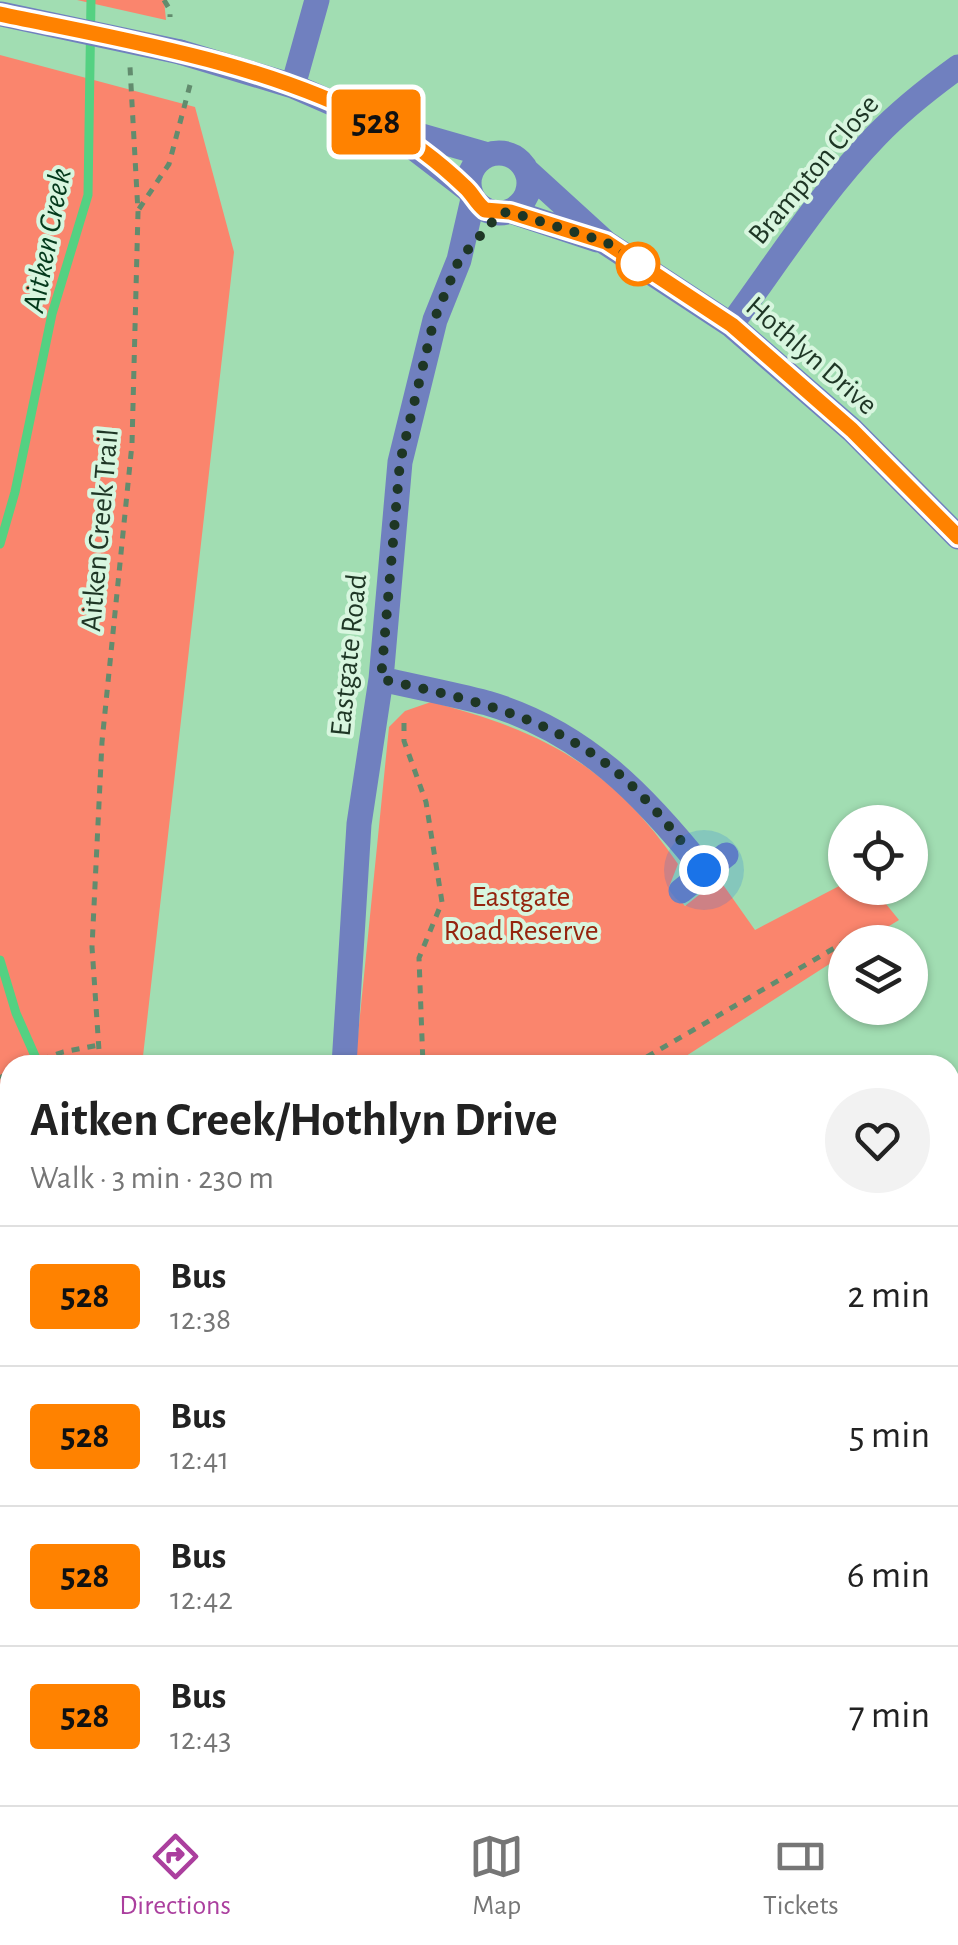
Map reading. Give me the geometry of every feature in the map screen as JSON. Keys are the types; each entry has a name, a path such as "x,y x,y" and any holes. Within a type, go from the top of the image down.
{"street":[{"path":"293,86 317,0"},
{"path":"0,14 180,52 293,86 380,124 488,155 506,154 522,163 527,171 529,190 525,200 505,212 485,210 433,160 380,124"},
{"name":"Brampton Close","path":"732,325 823,198 876,137 917,98 958,67"},
{"path":"472,195 470,174 488,155"},
{"name":"Hothlyn Drive","path":"527,171 606,242 732,325 852,430 958,537"},
{"name":"Eastgate Road","path":"345,1055 359,824 381,679 400,462 434,320 459,260 472,195"},
{"name":"Hothlyn Drive","path":"505,212 606,242"},
{"name":"Eastgate Road","path":"459,260 505,212"},
{"path":"381,679 489,704 551,729 606,763 664,819 704,870"},
{"path":"681,891 726,855"}],"path":[{"path":"164,0 170,18"},
{"name":"Aitken Creek Trail","path":"100,1055 92,947 101,761 132,444 138,212 128,50"},
{"path":"138,212 169,164 190,85"},
{"path":"404,706 404,741 426,802 442,902 419,958 423,1055"},
{"path":"651,1055 828,952"},
{"path":"57,1055 99,1045"}],"green space":[{"path":"77,0 164,0 166,20"},
{"path":"0,55 195,107 234,252 143,1055 0,1055"},
{"name":"Eastgate Road Reserve","path":"431,702 507,726 571,757 627,801 653,830 678,864 669,887 685,906 719,879 755,930 828,892 828,905 887,905 899,920 891,925 828,925 828,965 688,1055 356,1055 389,727 405,711"}],"waterway":[{"name":"Aitken Creek","path":"0,544 15,492 52,314 88,195 91,0"},
{"name":"Aitken Creek","path":"0,960 16,1013 35,1055"}],"bus line":[{"name":"528","path":"0,14 198,56 293,86 380,124 441,166 485,210 510,212 606,242 732,325 852,430 958,537"}],"route":[{"path":"638,264 606,242 510,212 500,213 459,260 434,320 400,462 381,679 489,704 551,729 606,763 664,819 704,870"}]}
